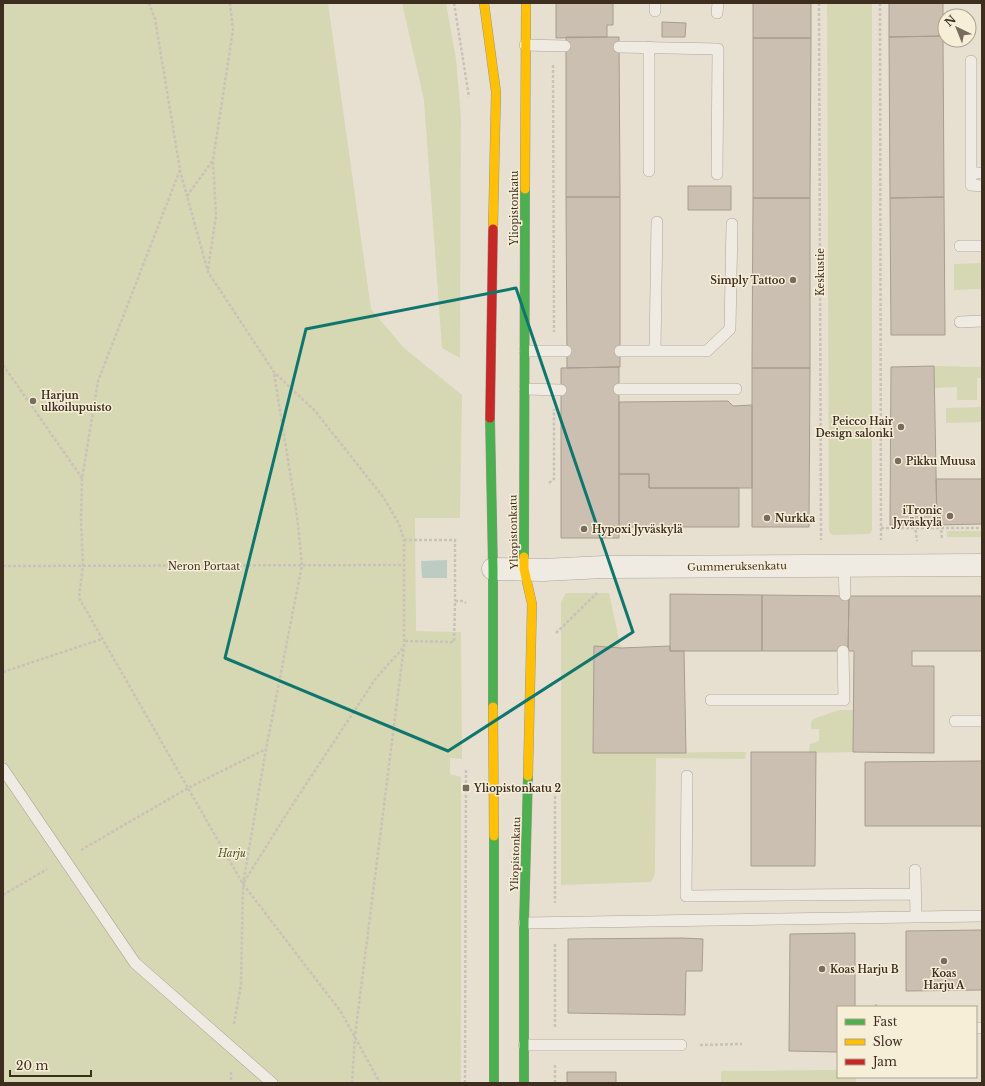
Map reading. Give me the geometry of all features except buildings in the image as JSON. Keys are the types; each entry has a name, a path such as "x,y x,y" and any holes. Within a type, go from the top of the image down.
{"main road":[{"name":"Yliopistonkatu","path":"484,3 496,92 490,396 493,569 494,1083"},
{"name":"Yliopistonkatu","path":"524,1083 524,923 532,604 524,569 526,3"}],"street":[{"name":"Gummeruksenkatu","path":"493,569 543,570 604,567 982,565"}],"lane":[{"path":"525,45 565,46"},
{"path":"619,47 718,49 717,174"},
{"path":"649,48 650,171"},
{"path":"971,62 977,173 971,186 982,186"},
{"path":"654,351 657,222"},
{"path":"620,351 707,352 730,329 732,224"},
{"path":"960,246 982,246"},
{"path":"960,322 982,321"},
{"path":"525,351 566,351"},
{"path":"525,389 558,390"},
{"path":"619,389 736,389"},
{"path":"844,565 844,595"},
{"path":"712,700 844,700 844,651"},
{"path":"955,721 982,722"},
{"path":"3,769 134,963 272,1083"},
{"path":"687,776 686,896 915,894"},
{"path":"915,870 916,917"},
{"path":"524,923 982,916"},
{"path":"524,1045 681,1045"}],"path":[{"path":"148,3 155,19 180,170 208,272 274,372 315,411 384,498 400,524 404,540 405,641 355,1036 352,1083"},
{"path":"208,272 216,216 213,160 233,30 230,3"},
{"name":"Keskustie","path":"819,3 821,542"},
{"path":"880,3 881,542"},
{"path":"553,46 554,351"},
{"path":"187,196 213,160"},
{"path":"180,170 98,381 82,479 81,520 83,565 79,598 243,884 341,1012 380,1083"},
{"path":"3,366 82,479"},
{"path":"231,1083 229,1047 241,984 243,884 266,749 302,565 297,516 274,372"},
{"path":"554,478 558,390"},
{"path":"880,528 915,526 982,528"},
{"path":"915,526 917,543"},
{"path":"942,527 942,542"},
{"path":"404,540 455,540 454,642 405,641"},
{"name":"Neron Portaat","path":"3,566 404,565"},
{"path":"554,635 599,590"},
{"path":"455,600 466,603"},
{"path":"3,672 102,639"},
{"path":"243,884 290,807 376,678 404,646"},
{"path":"3,896 188,788 266,749"},
{"path":"554,1083 555,780"},
{"path":"681,1045 742,1044"}],"highlighted area":[{"path":"516,288 633,632 448,751 225,658 306,329"}],"green space":[{"name":"Harju","path":"3,3 328,3 371,309 404,348 462,395 460,518 415,518 416,631 461,632 462,759 450,758 450,774 461,777 461,1083 3,1083"},
{"path":"402,3 446,3 456,59 461,117 460,358 442,348 424,100"},
{"path":"827,3 872,3 872,530 871,533 868,534 833,535 829,530"},
{"path":"982,263 982,289 954,290 954,264"},
{"path":"934,366 982,367 982,378 977,378 977,400 957,400 957,387 935,388"},
{"path":"982,407 982,422 946,423 946,408"},
{"path":"947,531 982,531 982,537 947,537"},
{"path":"566,593 609,593 621,648 594,646 593,753 746,752 745,759 656,758 655,874 651,882 561,885 561,602"},
{"path":"839,710 854,710 853,752 809,753 810,744 819,741 819,729 811,729 811,722 813,719"},
{"path":"837,1070 837,1078 856,1078 856,1083 721,1083 721,1071"}],"shaded area":[{"path":"447,560 447,578 422,578 421,561"}],"traffic: fast":[{"path":"524,557 525,189"},
{"path":"490,418 493,569 493,707"},
{"path":"524,1083 524,923 528,776"},
{"path":"494,836 494,1083"}],"traffic: slow":[{"path":"484,3 496,92 493,229"},
{"path":"525,189 526,3"},
{"path":"524,557 524,569 532,604 528,776"},
{"path":"493,707 494,836"}],"traffic: jam":[{"path":"490,418 493,229"}],"place":[{"name":"Simply Tattoo","path":"793,280"},
{"name":"Harjun ulkoilupuisto","path":"33,401"},
{"name":"Peicco Hair Design salonki","path":"901,427"},
{"name":"Pikku Muusa","path":"898,461"},
{"name":"iTronic Jyväskylä","path":"950,516"},
{"name":"Nurkka","path":"767,518"},
{"name":"Hypoxi Jyväskylä","path":"584,529"},
{"name":"Yliopistonkatu 2","path":"466,788"},
{"name":"Koas Harju A","path":"944,961"},
{"name":"Koas Harju B","path":"822,969"}]}
